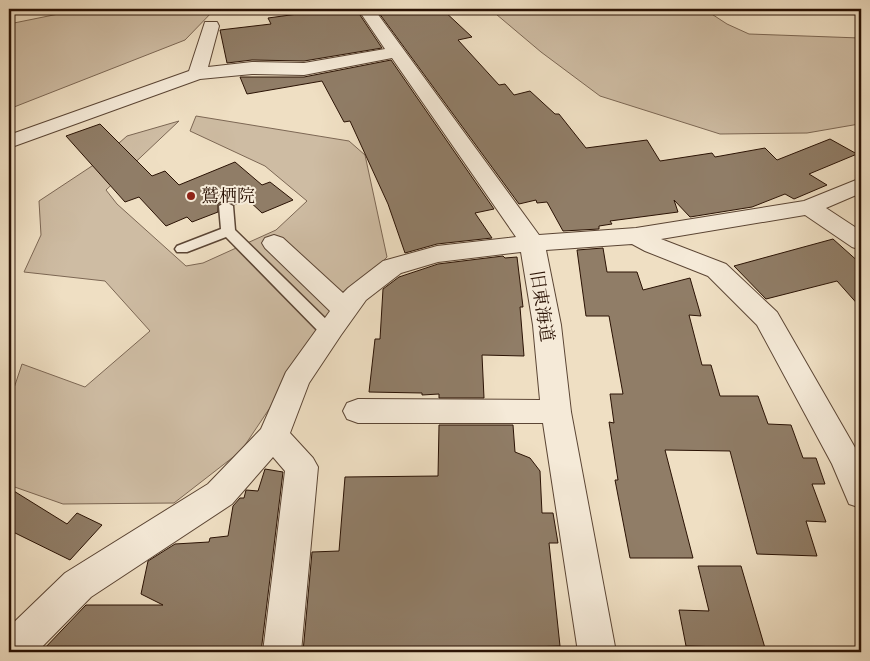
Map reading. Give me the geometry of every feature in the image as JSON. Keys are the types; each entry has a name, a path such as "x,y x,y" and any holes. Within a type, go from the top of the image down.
{"street":[{"name":"旧東海道","path":"366,9 532,243 547,325 556,412 597,652"},
{"path":"197,74 211,26"},
{"path":"9,142 197,74 252,68 304,69 397,52"},
{"path":"10,652 78,585 220,494 273,436 296,380 328,332 357,294 392,267 437,254 532,243 636,236 808,207 861,186"},
{"path":"808,207 861,242"},
{"path":"636,236 654,246 717,270 767,318 847,461 861,494"},
{"path":"274,243 345,310"},
{"path":"358,411 481,410 556,412"},
{"path":"273,436 302,468 282,652"}],"lane":[{"path":"226,206 228,231 328,332"},
{"path":"182,249 228,231"}],"shaded area":[{"path":"83,9 215,9 185,40 9,109 9,24"},
{"path":"490,9 704,9 727,24 749,34 860,38 861,120 859,124 807,133 720,134 600,96 541,52"},
{"path":"196,116 349,141 365,155 387,257 334,312 241,451 174,503 63,504 9,485 9,403 22,364 85,387 150,331 105,281 24,272 41,235 39,201 95,164 127,136 179,121 106,190 117,204 186,266 203,263 276,230 307,201 265,166 190,131"}],"building":[{"path":"335,9 356,9 382,48 304,61 252,60 227,63 220,30 271,24 268,18"},
{"path":"376,9 442,9 472,37 458,40 499,85 505,84 514,95 530,91 555,114 559,114 586,148 647,140 660,161 712,153 715,157 765,148 777,160 830,139 857,154 809,174 827,185 794,199 785,194 752,207 690,217 674,200 678,212 610,221 612,224 599,226 599,229 563,231 547,202 537,203 536,200 519,204"},
{"path":"391,60 494,209 475,213 492,238 437,244 405,253 388,204 350,121 344,122 322,81 247,94 240,77 304,77"},
{"path":"100,124 152,176 165,171 179,185 235,162 262,185 270,182 293,200 262,213 247,199 234,205 225,200 218,204 218,212 192,222 187,217 166,226 139,197 125,202 66,136"},
{"path":"833,239 861,264 861,308 837,281 766,299 734,266"},
{"path":"603,248 607,272 637,272 643,290 690,278 701,316 689,315 702,365 711,365 720,396 758,396 768,424 791,425 803,458 816,458 825,484 812,484 826,522 806,521 817,556 757,554 730,451 665,450 693,558 630,558 615,480 618,480 609,422 614,423 610,394 623,394 609,316 586,316 577,250"},
{"path":"503,256 505,258 517,257 523,307 520,307 524,356 482,355 484,398 439,398 439,394 369,392 375,339 380,339 383,289 399,277 438,264"},
{"path":"439,425 513,425 515,452 530,458 540,471 542,513 553,513 558,543 549,543 560,646 472,649 473,652 303,652 312,552 339,551 345,477 438,476"},
{"path":"265,469 283,472 261,652 41,652 86,605 163,605 141,594 148,561 175,544 209,542 210,538 228,536 233,506 240,498 244,498 246,490 258,491"},
{"path":"9,488 67,524 77,513 102,525 70,560 9,530"},
{"path":"698,566 741,566 765,648 686,646 679,610 709,611"}],"place":[{"name":"鷲栖院","path":"191,196"}]}
